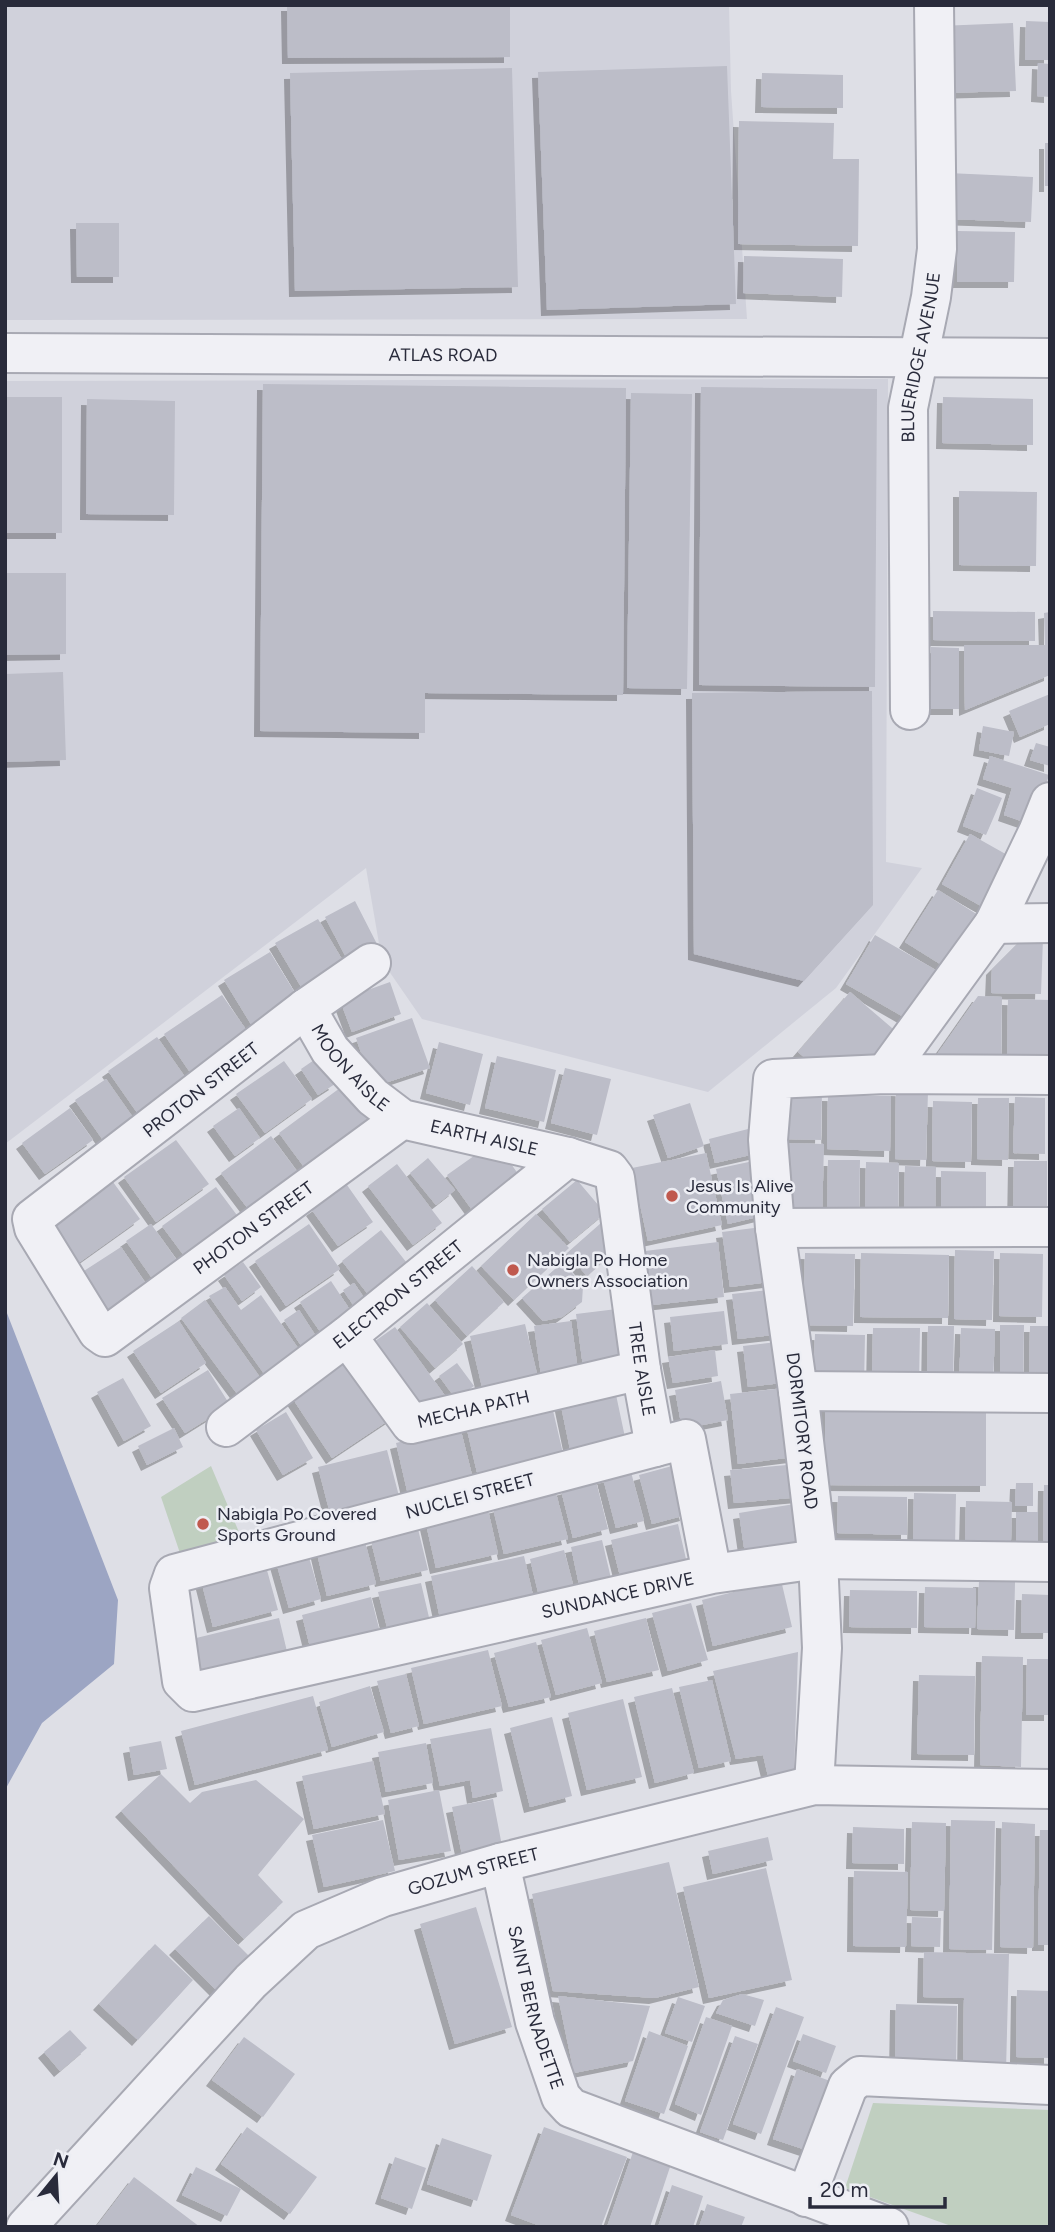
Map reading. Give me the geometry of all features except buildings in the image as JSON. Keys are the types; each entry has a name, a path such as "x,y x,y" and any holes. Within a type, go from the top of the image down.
{"street":[{"name":"BLUERIDGE AVENUE","path":"910,710 908,408 931,297 937,249 934,5"},
{"name":"ATLAS ROAD","path":"5,354 1050,358"},
{"path":"886,1074 994,924 1050,802"},
{"path":"994,924 1050,923"},
{"name":"PROTON STREET","path":"105,1337 98,1332 34,1228 33,1219 306,1008 371,963"},
{"name":"MOON AISLE","path":"306,1008 330,1050 373,1097 402,1119"},
{"path":"886,1074 1050,1075"},
{"name":"DORMITORY ROAD","path":"814,1785 822,1647 818,1559 775,1228 768,1140 773,1079 886,1074"},
{"name":"EARTH AISLE","path":"402,1119 568,1157"},
{"name":"PHOTON STREET","path":"105,1337 402,1119"},
{"name":"ELECTRON STREET","path":"226,1427 347,1336 568,1157"},
{"name":"TREE AISLE","path":"568,1157 609,1170 615,1178 641,1370 670,1443 712,1574"},
{"path":"775,1228 1050,1227"},
{"name":"MECHA PATH","path":"347,1336 411,1424 641,1370"},
{"path":"798,1391 1050,1393"},
{"name":"NUCLEI STREET","path":"193,1692 182,1681 169,1588 174,1574 670,1443"},
{"name":"SUNDANCE DRIVE","path":"193,1692 712,1574 818,1559 1050,1562"},
{"name":"GOZUM STREET","path":"26,2227 251,1981 306,1930 383,1897 500,1863 814,1785 1050,1789"},
{"name":"SAINT BERNADETTE","path":"500,1863 535,2022 561,2097 571,2108 889,2227"},
{"path":"806,2197 848,2086 860,2076 1050,2085"}],"shaded area":[{"path":"5,5 729,5 731,91 747,319 5,320"},
{"path":"888,379 886,862 922,868 836,988 708,1092 422,1019 382,961 366,868 5,1144 5,381"}],"green space":[{"name":"Nabigla Po Covered Sports Ground","path":"211,1466 247,1551 184,1565 161,1497"},
{"path":"873,2103 1050,2110 1050,2227 954,2227 845,2188"}],"water":[{"path":"5,1308 118,1600 114,1664 42,1723 5,1790"}],"place":[{"name":"Jesus Is Alive Community","path":"672,1196"},
{"name":"Nabigla Po Home Owners Association","path":"513,1270"},
{"name":"Nabigla Po Covered Sports Ground","path":"203,1524"}]}
